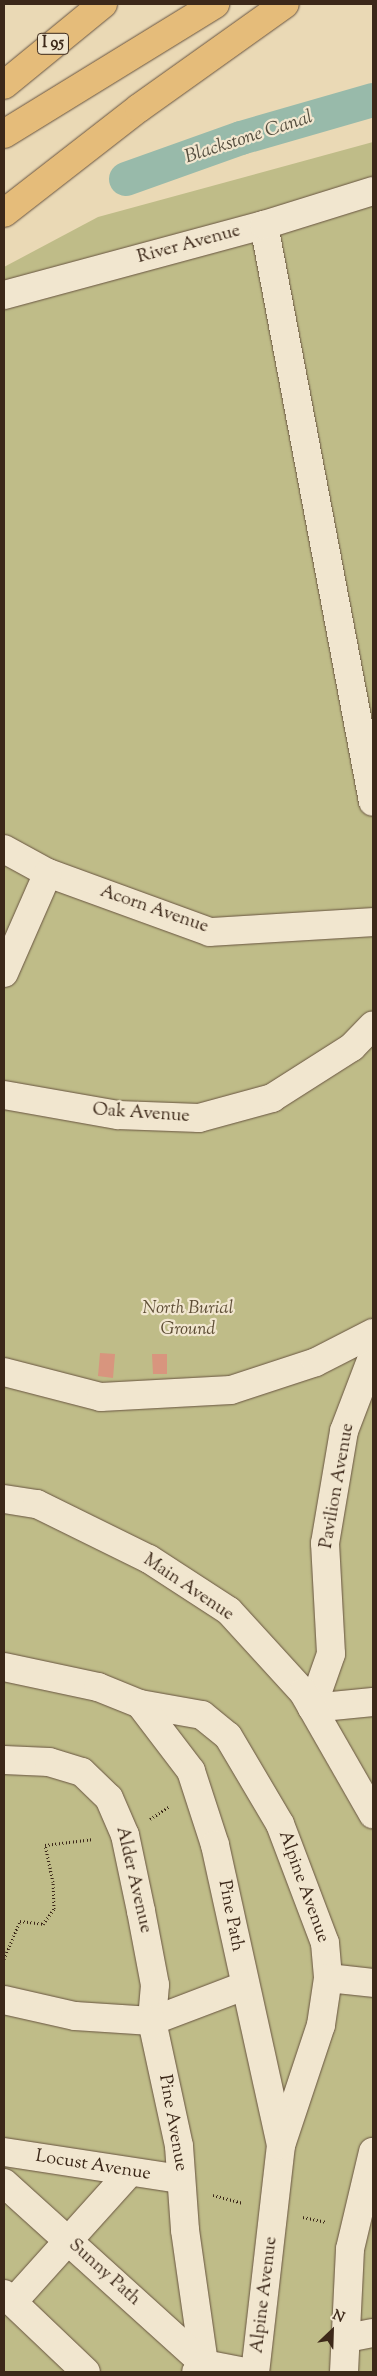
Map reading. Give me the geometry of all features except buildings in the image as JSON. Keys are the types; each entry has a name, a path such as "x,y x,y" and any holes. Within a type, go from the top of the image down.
{"highway":[{"name":"I 95","path":"4,85 103,4"},
{"path":"4,134 215,4"},
{"path":"4,213 139,108 285,4"}],"lane":[{"name":"River Avenue","path":"4,295 264,225 373,191"},
{"path":"264,225 373,802"},
{"name":"Acorn Avenue","path":"4,849 48,873 210,932 373,922"},
{"path":"4,973 48,873"},
{"name":"Oak Avenue","path":"4,1095 118,1115 200,1118 272,1098 352,1047 373,1025"},
{"path":"4,1372 27,1381 101,1397 231,1390 316,1362 373,1332"},
{"name":"Pavilion Avenue","path":"312,1708 331,1654 325,1544 344,1431 373,1355"},
{"name":"Main Avenue","path":"4,1499 37,1504 149,1559 229,1611 303,1692 373,1814"},
{"name":"Alpine Avenue","path":"4,1667 98,1687 140,1704 202,1715 228,1736 243,1757 280,1824 325,1943 328,1978 321,2025 281,2146 255,2372"},
{"path":"312,1708 373,1702"},
{"name":"Pine Path","path":"140,1704 191,1772 215,1844 244,1986 281,2146"},
{"name":"Alder Avenue","path":"4,1760 49,1762 82,1772 109,1798 125,1835 141,1911 155,1986 152,2021"},
{"path":"328,1978 373,1983"},
{"path":"4,2000 75,2016 152,2021 244,1986"},
{"name":"Pine Avenue","path":"152,2021 179,2146 200,2368"},
{"name":"Locust Avenue","path":"4,2152 129,2173 181,2179"},
{"path":"344,2372 360,2336 350,2248 369,2185 373,2152"},
{"path":"86,2372 9,2298 68,2241 129,2173"},
{"name":"Sunny Path","path":"4,2183 68,2241 200,2368"},
{"path":"200,2368 245,2372"}],"path":[{"path":"4,1959 20,1921 43,1924 54,1909 53,1882 45,1845"}],"green space":[{"name":"North Burial Ground","path":"373,142 373,2372 4,2372 4,267 98,217"}],"waterway":[{"name":"Blackstone Canal","path":"126,179 241,138 373,100"}]}
